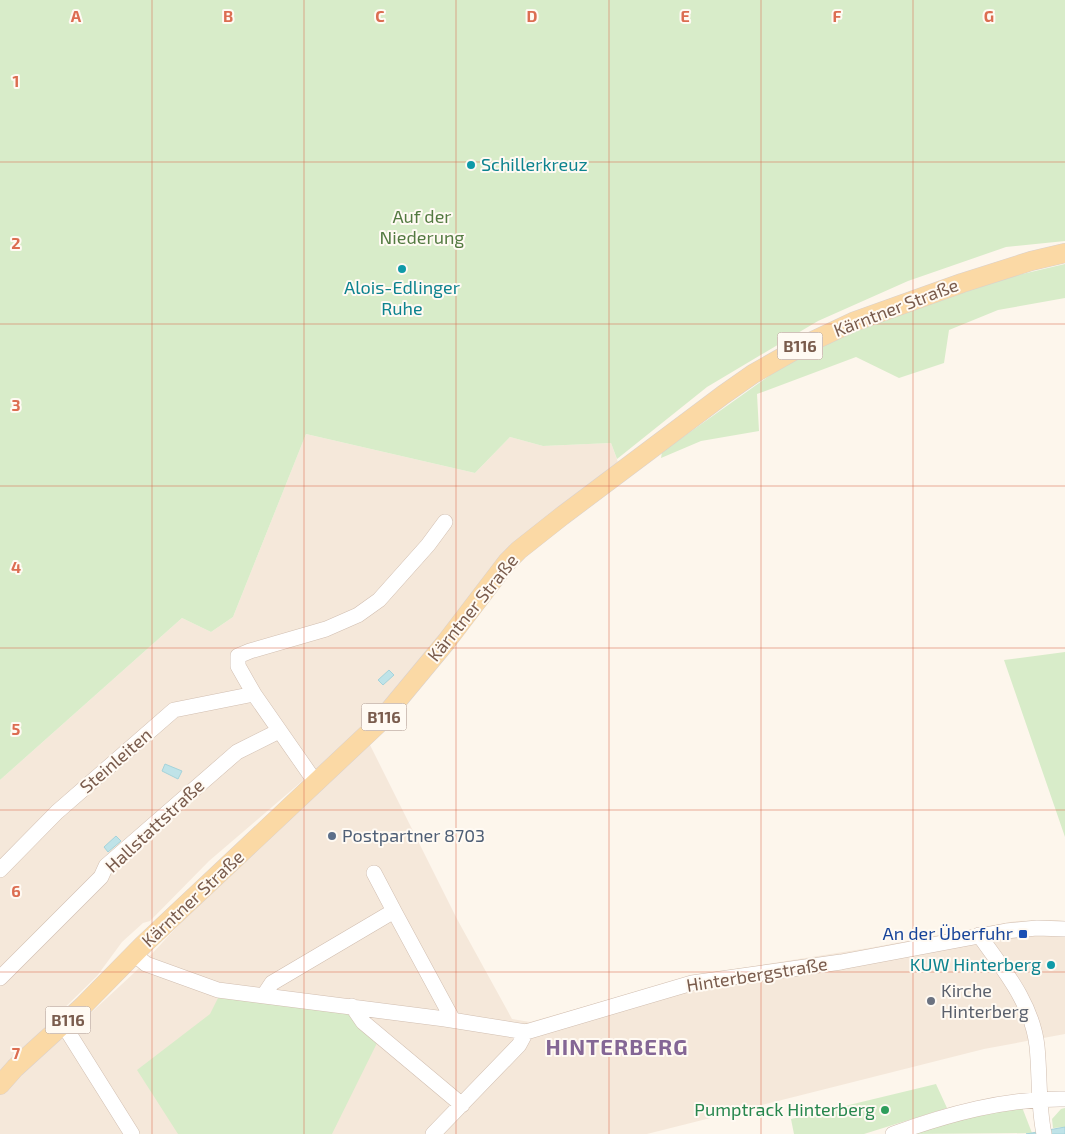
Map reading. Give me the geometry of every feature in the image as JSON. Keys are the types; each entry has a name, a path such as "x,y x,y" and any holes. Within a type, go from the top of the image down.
{"main road":[{"name":"Kärntner Straße","path":"0,1085 134,954 378,724 446,642 501,568 519,550 722,395 753,374 802,346 852,322 970,280 1031,260 1065,253"}],"street":[{"path":"316,783 254,694 238,666 238,656 326,628 358,615 379,600 428,545 445,522"},
{"name":"Steinleiten","path":"0,870 57,812 174,710 254,694"},
{"name":"Hallstattstraße","path":"0,978 101,878 106,866 145,831 237,752 279,731"},
{"path":"374,873 453,1020"},
{"path":"264,995 272,983 394,911"},
{"name":"Hinterbergstraße","path":"134,954 146,964 218,990 352,1006 526,1032 692,984 841,962 1020,929 1065,929"},
{"path":"980,935 1017,989 1025,1006 1037,1045 1043,1128"},
{"path":"352,1006 363,1022 462,1106"},
{"path":"63,1024 132,1134"},
{"path":"433,1134 520,1045 526,1032"},
{"path":"893,1134 981,1108 1040,1100 1065,1099"}],"shaded area":[{"path":"306,434 475,473 510,437 543,446 611,443 619,465 445,630 357,734 209,861 150,921 143,923 122,942 97,976 0,1071 0,780 182,618 211,632 233,617"},
{"path":"369,743 457,919 512,1019 530,1022 691,976 869,948 1016,921 1057,920 1065,921 1065,1034 984,1049 647,1134 0,1134 0,1093 59,1037 94,1010 135,972 214,887"}],"green space":[{"name":"Auf der Niederung","path":"0,0 1065,0 1065,241 1006,247 908,281 818,321 707,387 617,459 611,443 543,446 510,437 475,473 306,434 233,617 211,632 182,618 0,780"},
{"path":"1065,264 1065,298 998,310 949,330 944,363 899,378 856,357 757,394 759,431 701,441 661,458 662,452 790,361 835,339 912,307 980,284"},
{"path":"1065,652 1065,837 1004,660"},
{"path":"218,998 279,1002 346,1011 379,1039 332,1134 178,1134 137,1070 210,1014"},
{"name":"Pumptrack Hinterberg","path":"936,1084 947,1108 864,1134 794,1134 791,1119"},
{"path":"1020,1102 1032,1133 910,1134"},
{"path":"1065,1108 1065,1127 1053,1128 1052,1119 1061,1109"}],"water":[{"path":"389,670 394,675 383,685 378,680"},
{"path":"165,764 182,771 178,779 162,771"},
{"path":"116,836 121,841 108,852 104,847"},
{"path":"1065,1127 1065,1134 1026,1134"}],"place":[{"name":"Schillerkreuz","path":"471,165"},
{"name":"Alois-Edlinger Ruhe","path":"402,269"},
{"name":"Postpartner 8703","path":"332,836"},
{"name":"An der Überfuhr","path":"1023,934"},
{"name":"KUW Hinterberg","path":"1051,965"},
{"name":"Kirche Hinterberg","path":"931,1001"},
{"name":"Pumptrack Hinterberg","path":"885,1110"}],"district":[{"name":"HINTERBERG","path":"617,1047"}]}
